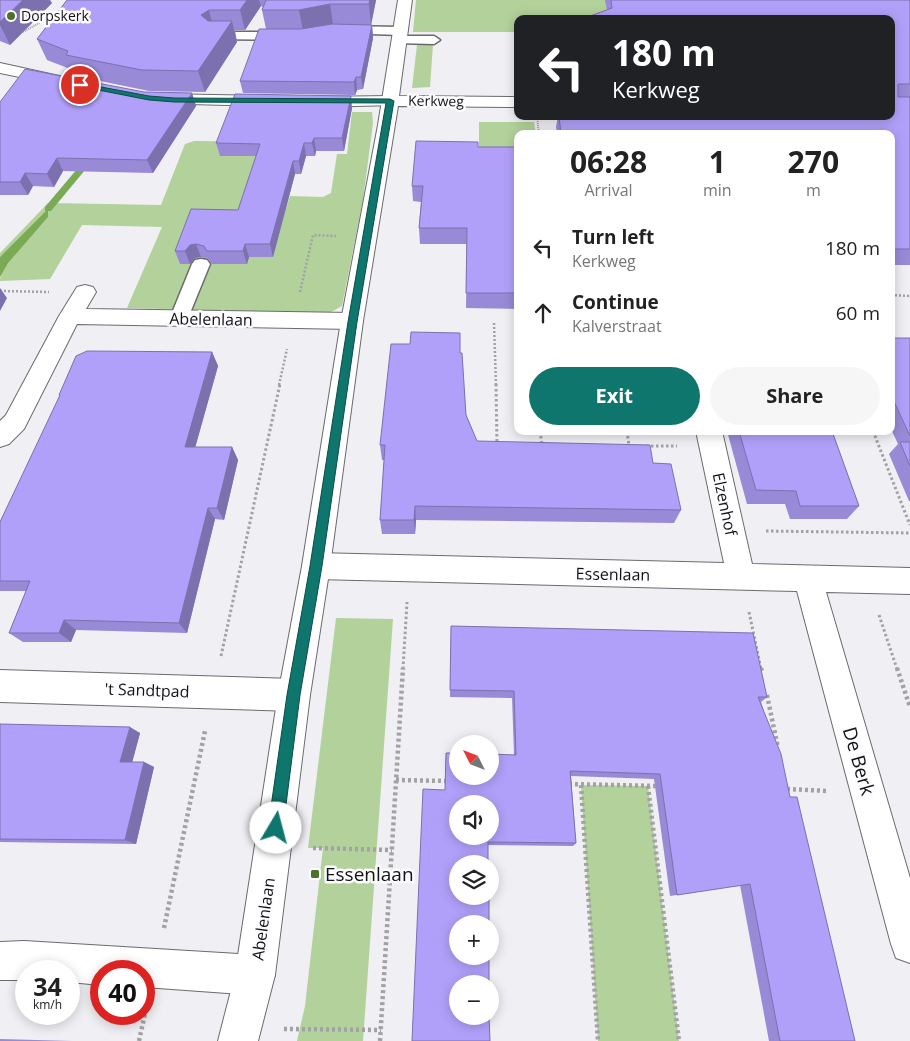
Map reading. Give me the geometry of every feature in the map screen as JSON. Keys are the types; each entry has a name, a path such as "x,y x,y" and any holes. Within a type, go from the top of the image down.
{"street":[{"name":"Abelenlaan","path":"240,1034 255,975 294,695 316,566 352,322 390,101 405,0"},
{"path":"0,68 70,83"},
{"name":"Kerkweg","path":"144,98 292,102 514,102"},
{"path":"0,437 14,422 70,316 85,292"},
{"name":"Abelenlaan","path":"70,316 352,322"},
{"name":"Elzenhof","path":"711,439 741,577"},
{"name":"Essenlaan","path":"316,566 910,581"},
{"name":"De Berk","path":"808,579 910,944"},
{"name":"'t Sandtpad","path":"0,686 294,695"},
{"path":"0,961 24,960 90,965"},
{"path":"155,969 255,975"}],"lane":[{"path":"327,31 400,35 434,40"},
{"path":"214,36 235,34 303,36"},
{"path":"179,318 201,264"}],"path":[{"path":"16,35 64,10"},
{"path":"155,969 213,693 314,235 367,237"},
{"path":"0,291 85,292"},
{"path":"895,296 910,296"},
{"path":"494,323 496,444 506,444"},
{"path":"541,435 542,444"},
{"path":"628,435 629,446"},
{"path":"875,435 910,525"},
{"path":"619,446 711,439"},
{"path":"533,444 552,444"},
{"path":"731,531 910,533"},
{"path":"380,1041 409,569"},
{"path":"741,577 762,674"},
{"path":"868,580 910,707"},
{"path":"766,693 779,751"},
{"path":"396,780 449,781"},
{"path":"785,780 787,789"},
{"path":"561,784 668,786"},
{"path":"581,785 598,1041"},
{"path":"648,786 679,1041"},
{"path":"777,789 868,792"},
{"path":"273,847 392,850"},
{"path":"139,1041 143,1025"},
{"path":"240,1034 381,1030"}],"shaded area":[{"path":"416,0 614,0 618,15 514,15 514,32 413,32"},
{"path":"433,44 430,87 412,88 417,45"},
{"path":"352,112 372,112 373,123 363,200 342,306 331,312 127,308 162,227 82,225 50,279 0,281 6,265 12,257 48,217 0,257 0,253 48,203 161,205 185,144 194,141 285,142 286,208 290,196 323,197 331,193 337,154 347,154"},
{"path":"479,122 534,122 535,130 514,130 514,155 479,148"},
{"path":"48,209 48,217 8,263 0,277 0,257"},
{"path":"336,618 393,619 363,1041 297,1041 305,1006 323,848 308,848"},
{"path":"581,785 648,786 679,1041 598,1041"}],"building":[{"path":"0,0 23,0 0,22"},
{"path":"67,0 247,0 240,10 209,10 201,15 208,21 232,21 198,71 142,70 66,55 68,51 37,39"},
{"path":"266,0 370,0 369,4 330,4 299,10 262,10"},
{"path":"611,0 910,0 910,84 898,84 898,97 910,97 910,249 895,249 895,130 561,130 559,120 895,120 895,15 593,15 612,8"},
{"path":"332,24 372,25 361,77 356,77 354,82 240,81 259,29 301,29"},
{"path":"25,69 144,92 192,93 147,160 57,158 47,174 25,173 20,182 0,182 0,102"},
{"path":"235,94 351,96 342,138 314,138 312,143 304,143 299,161 293,161 270,244 245,244 243,251 207,251 204,246 196,244 190,245 185,251 175,251 191,209 238,210 260,144 216,143"},
{"path":"416,141 478,142 478,147 514,147 514,293 466,293 467,228 419,228 423,186 412,186"},
{"path":"411,332 460,333 466,415 477,441 650,445 653,463 671,464 681,510 415,506 414,520 380,520 385,445 380,445 391,344 410,344"},
{"path":"895,338 910,338 910,436 895,404"},
{"path":"87,351 212,352 185,447 232,447 217,508 208,508 179,623 64,620 59,633 9,633 30,581 0,581 0,522 60,395 76,356"},
{"path":"740,435 833,435 859,506 800,506 796,491 756,490"},
{"path":"900,442 910,442 910,466"},
{"path":"451,626 753,633 767,697 758,697 781,754 790,797 797,797 855,1041 780,1041 750,884 677,895 660,774 570,771 576,843 499,842 499,795 449,795 449,845 488,845 488,855 449,855 449,905 489,905 489,915 449,915 449,965 489,965 489,975 449,975 449,1025 489,1025 490,1041 412,1041 423,789 445,790 446,753 449,753 449,785 499,785 499,754 516,755 514,691 450,690"},
{"path":"0,724 130,727 120,762 144,762 125,840 0,839"}],"waterway":[{"path":"48,209 91,158"}],"place":[{"name":"Dorpskerk","path":"11,16"},
{"name":"Essenlaan","path":"315,874"}],"route":[{"path":"80,85 149,98 174,100 390,101 352,322 316,566 294,695 276,828"}]}
